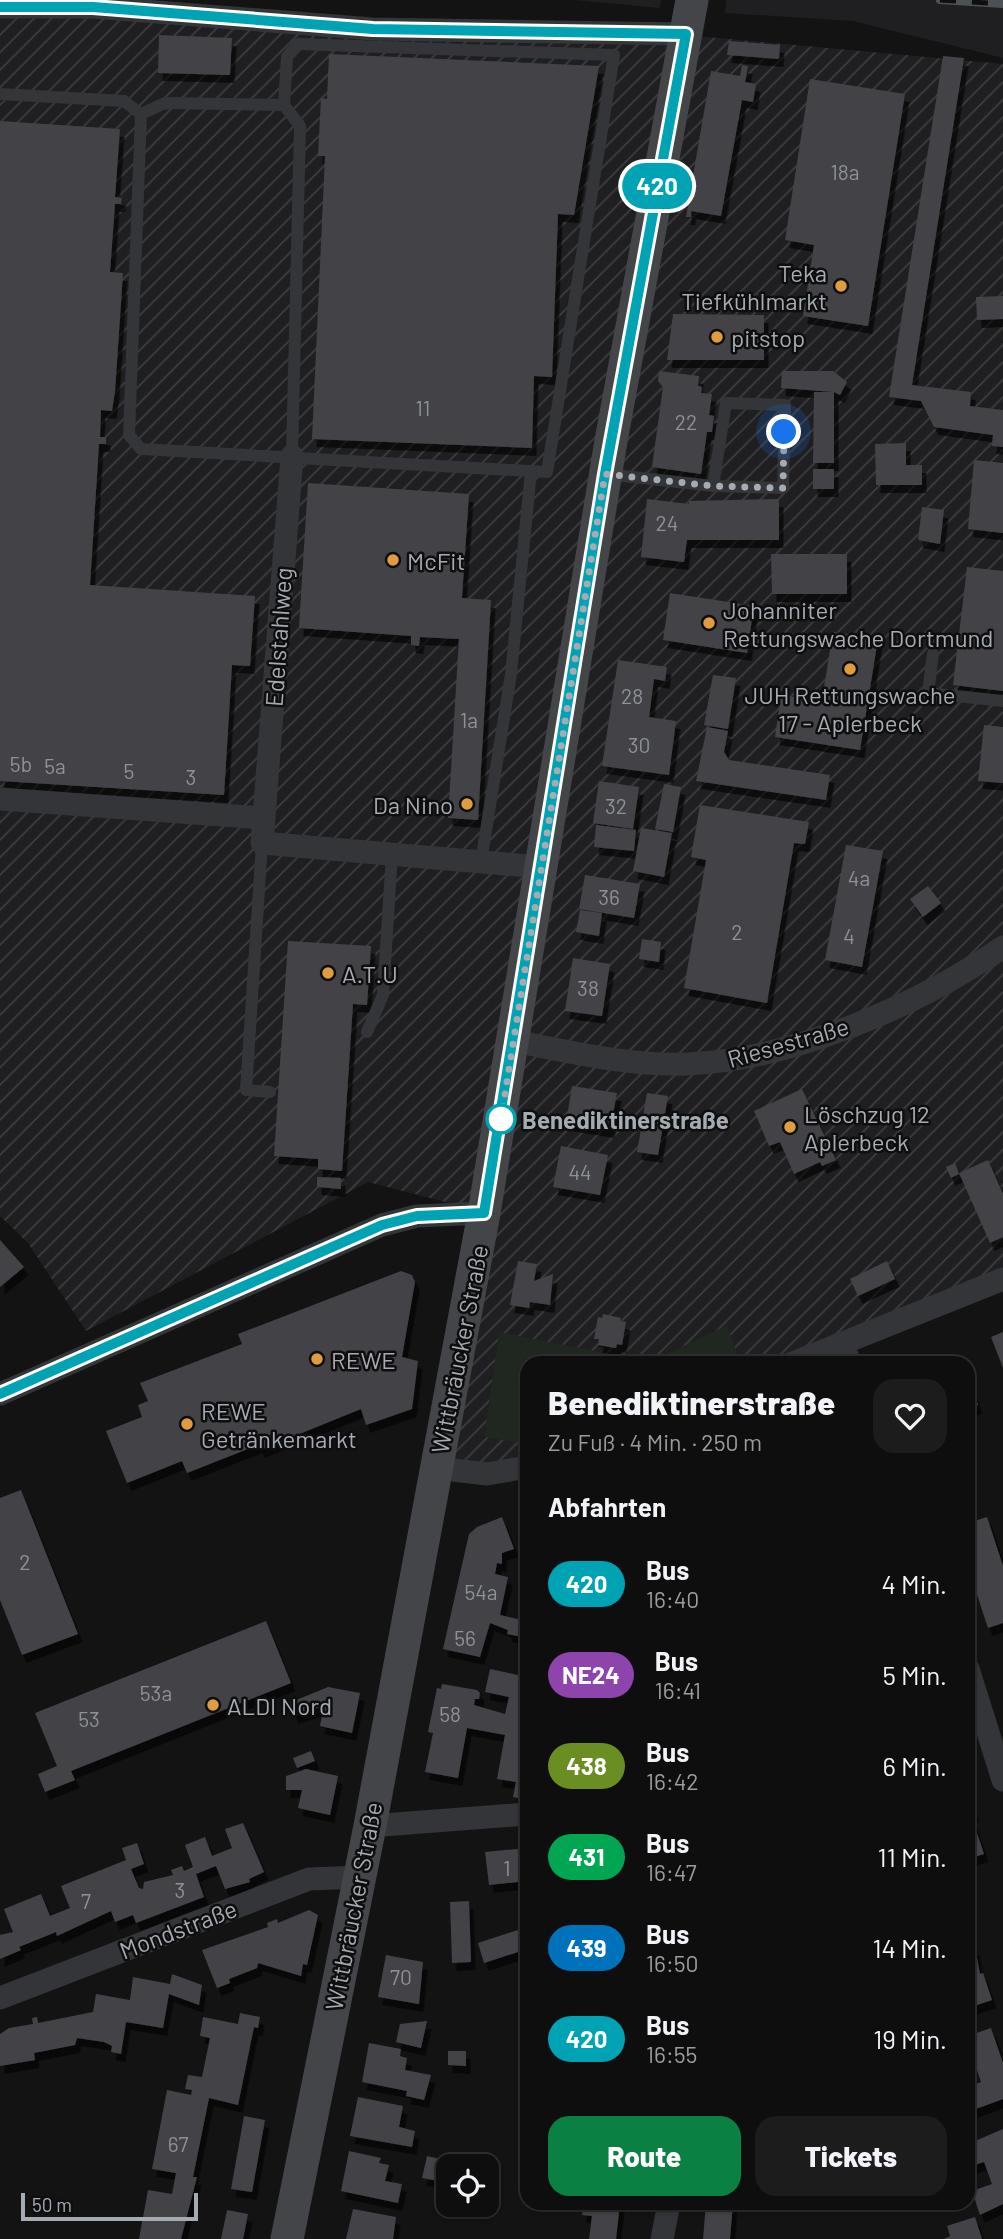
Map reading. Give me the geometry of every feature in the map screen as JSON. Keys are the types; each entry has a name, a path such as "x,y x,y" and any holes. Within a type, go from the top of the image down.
{"main road":[{"name":"Wittbräucker Straße","path":"287,2239 370,1826 484,1213 605,474 692,0"}],"street":[{"path":"0,7 93,7 373,29 686,34"},
{"name":"Edelstahlweg","path":"262,843 292,456"},
{"path":"0,799 264,818"},
{"path":"262,843 540,867"},
{"name":"Riesestraße","path":"514,1041 648,1063 685,1064 746,1058 830,1033 886,1010 939,986 1003,947"},
{"path":"0,1394 382,1225 427,1214 484,1213"},
{"path":"846,1353 1003,1279"},
{"path":"436,1468 487,1474 520,1468"},
{"path":"975,1695 1003,1780"},
{"path":"370,1826 520,1815"},
{"name":"Mondstraße","path":"0,1998 309,1879 360,1877"},
{"path":"662,2239 668,2210"}],"lane":[{"path":"141,114 129,435 141,449 547,472 614,55 298,44 287,57 284,104 300,126 292,456"},
{"path":"0,94 124,101 141,114"},
{"path":"141,114 165,103 284,104"},
{"path":"605,474 713,486 783,488 785,405 726,404 713,486"},
{"path":"481,862 511,674 531,471"},
{"path":"933,654 928,693 1003,701"},
{"name":"Edelstahlweg","path":"262,843 246,1090 270,1092"},
{"path":"367,1032 383,995 392,854"}],"shaded area":[{"path":"574,0 661,0 660,8"},
{"path":"726,0 1003,0 1003,58 853,21 725,13"},
{"path":"0,11 663,33 1003,64 1003,1279 810,1356 520,1356 520,1467 436,1468 484,1212 368,1182 86,1331 28,1243 0,1216"},
{"path":"727,1325 738,1356 662,1356"},
{"path":"499,1332 620,1356 520,1356 520,1443 484,1437"}],"building":[{"path":"159,35 232,38 230,75 158,73"},
{"path":"729,41 780,45 779,59 727,55"},
{"path":"329,54 599,66 574,215 558,214 552,377 534,376 532,448 312,439 325,156 318,156 321,98 327,99"},
{"path":"943,56 964,58 912,385 971,392 970,406 1003,410 1003,447 992,446 993,435 934,427 921,401 889,397"},
{"path":"742,65 748,66 745,82 756,84 753,102 742,100 721,216 691,211 691,217 686,217 711,71 740,76"},
{"path":"810,79 905,94 868,326 803,316 814,245 785,240"},
{"path":"0,121 120,129 115,197 122,198 121,204 115,204 110,272 123,273 112,411 101,410 100,437 106,437 106,444 99,444 90,585 255,596 250,666 232,665 224,795 0,781"},
{"path":"1003,296 1003,319 977,320 976,297"},
{"name":"pitstop","path":"673,314 764,315 764,360 667,360"},
{"path":"659,371 699,376 698,386 702,387 701,393 712,394 709,415 714,416 712,432 707,432 701,474 652,467 663,387 658,381"},
{"path":"782,371 833,371 847,382 840,395 834,392 781,388"},
{"path":"814,392 834,392 834,463 813,463"},
{"path":"906,443 906,465 922,465 922,485 876,485 875,444"},
{"path":"974,460 1003,463 1003,533 968,529"},
{"path":"813,469 834,469 834,489 813,489"},
{"name":"McFit","path":"308,483 469,494 462,598 491,600 478,820 448,818 459,639 420,637 419,646 411,645 411,636 299,628"},
{"path":"647,499 689,504 689,501 779,499 779,540 687,540 684,562 641,557"},
{"path":"922,507 944,510 940,544 918,540"},
{"path":"771,554 847,554 847,594 772,594"},
{"path":"967,567 1003,571 1003,691 953,685"},
{"name":"Johanniter Rettungswache Dortmund","path":"670,593 754,606 747,653 663,640"},
{"path":"833,632 878,639 860,750 775,737 781,695 847,705 822,700"},
{"path":"618,660 667,667 665,681 654,679 649,717 676,721 669,775 602,766"},
{"path":"713,675 736,678 728,729 704,725"},
{"path":"984,725 1003,727 1003,783 978,781"},
{"path":"707,727 728,731 724,752 729,760 830,775 826,800 696,781"},
{"path":"599,781 639,787 633,829 593,823"},
{"path":"664,784 681,787 673,832 655,829"},
{"path":"700,805 809,822 805,844 794,843 767,1003 684,988 706,860 691,857"},
{"path":"596,825 636,830 634,851 594,847"},
{"path":"641,828 672,833 664,877 633,871"},
{"path":"846,845 883,851 862,967 825,960"},
{"path":"585,875 640,884 634,918 579,909"},
{"path":"928,886 941,903 923,917 910,899"},
{"path":"580,910 602,913 599,936 576,932"},
{"path":"642,939 661,942 659,962 639,959"},
{"path":"288,941 371,946 367,1005 353,1004 342,1171 318,1169 318,1159 274,1156"},
{"path":"573,958 610,964 602,1016 565,1011"},
{"path":"572,1086 617,1093 610,1130 566,1123"},
{"name":"Löschzug 12 Aplerbeck","path":"802,1089 836,1160 822,1166 820,1162 794,1174 780,1142 769,1146 754,1111"},
{"path":"647,1093 668,1096 658,1155 637,1152"},
{"path":"561,1146 608,1155 600,1195 553,1187"},
{"path":"988,1160 1003,1194 1003,1237 990,1243 959,1173"},
{"path":"955,1163 959,1174 951,1178 946,1167"},
{"path":"317,1177 341,1178 341,1189 317,1187"},
{"path":"0,1240 24,1267 0,1287"},
{"path":"518,1261 537,1264 534,1281 553,1274 550,1305 530,1302 529,1308 510,1305"},
{"path":"887,1261 895,1279 858,1296 850,1279"},
{"name":"REWE","path":"401,1271 412,1275 415,1282 402,1357 418,1361 412,1409 366,1425 361,1409 260,1450 258,1445 187,1473 182,1461 127,1483 106,1431 142,1417 138,1405 148,1401 140,1383 242,1344 238,1334"},
{"path":"603,1314 621,1318 620,1321 626,1322 622,1345 617,1344 616,1348 598,1345 599,1339 594,1339 598,1317 602,1318"},
{"path":"1003,1332 1003,1368 991,1337"},
{"path":"21,1490 78,1634 22,1655 0,1600 0,1498"},
{"path":"502,1517 514,1549 502,1553 502,1564 497,1563 495,1574 508,1577 500,1615 520,1619 520,1637 507,1634 508,1630 490,1623 480,1657 443,1649 469,1534 477,1527"},
{"path":"987,1517 1003,1566 1003,1623 988,1628 975,1588 975,1521"},
{"path":"266,1621 291,1683 71,1771 75,1780 45,1792 38,1774 57,1766 35,1713"},
{"path":"490,1669 520,1675 520,1798 513,1797 516,1782 497,1779 505,1735 467,1728 458,1778 425,1772 433,1733 428,1732 437,1688 441,1689 442,1684 477,1690 480,1693 479,1699 475,1699 474,1705 505,1714 509,1697 485,1692"},
{"path":"328,1687 360,1693 352,1733 320,1726 324,1706 294,1716 289,1703"},
{"path":"311,1751 315,1761 297,1768 293,1758"},
{"path":"306,1769 338,1776 330,1815 298,1808 302,1790 286,1790 286,1776"},
{"path":"243,1823 264,1872 249,1879 250,1882 225,1889 216,1866 196,1874 204,1897 136,1923 133,1915 115,1922 111,1911 57,1936 56,1932 19,1947 21,1950 0,1959 0,1935 13,1932 4,1909 41,1894 50,1916 70,1908 61,1886 126,1860 122,1848 137,1843 144,1864 131,1869 139,1888 143,1889 144,1882 173,1875 171,1870 182,1866 184,1871 193,1867 185,1845 205,1837 212,1856 232,1848 225,1829"},
{"path":"975,1827 984,1854 975,1857"},
{"path":"520,1849 520,1882 489,1885 485,1852"},
{"path":"469,1901 471,1962 452,1963 450,1902"},
{"path":"309,1910 318,1915 307,1965 303,1964 301,1976 258,1963 257,1968 229,1979 230,1983 217,1988 202,1950 268,1927 267,1923 277,1919 278,1923"},
{"path":"520,1929 520,1951 484,1963 478,1943"},
{"path":"975,1947 980,1974 983,1973 992,2000 975,2006"},
{"path":"386,1955 423,1962 419,2004 378,1997"},
{"path":"172,1974 202,1985 199,2005 169,1994 163,2028 126,2022 121,2054 111,2052 112,2046 104,2042 77,2038 75,2045 34,2053 35,2060 0,2066 0,2034 9,2028 33,2024 32,2018 37,2017 38,2023 93,2012 96,1994 130,2000 133,1977 170,1984"},
{"path":"240,2013 260,2017 258,2028 254,2027 238,2105 209,2098 193,2177 197,2177 181,2239 139,2239 148,2190 172,2194 176,2173 152,2169 167,2090 191,2095 192,2090 185,2089 188,2075 202,2077 210,2038 200,2036 203,2017 238,2024"},
{"path":"427,2021 421,2048 396,2042 400,2024"},
{"path":"991,2028 1003,2063 1003,2099 975,2109 975,2084 981,2082 975,2064 975,2034"},
{"path":"369,2043 401,2049 400,2056 407,2058 405,2070 431,2075 424,2100 406,2096 407,2091 362,2082"},
{"path":"448,2051 466,2051 466,2066 448,2065"},
{"path":"358,2097 403,2106 399,2127 415,2131 412,2147 350,2136"},
{"path":"244,2116 265,2120 252,2192 231,2189"},
{"path":"1003,2129 1003,2204 980,2215 975,2190 992,2184 984,2162 975,2165 975,2141"},
{"path":"349,2151 381,2158 379,2163 389,2165 385,2181 402,2184 398,2203 341,2191"},
{"path":"427,2156 436,2158 436,2181 422,2178"},
{"path":"353,2209 396,2217 393,2239 346,2239"},
{"path":"227,2210 248,2214 243,2239 221,2239"},
{"path":"582,2210 619,2210 616,2239 589,2239 592,2216 582,2215"},
{"path":"705,2210 732,2210 730,2239 703,2239"},
{"path":"975,2217 982,2239 944,2239 950,2236 947,2226"}],"railway":[{"path":"940,0 1003,4"}],"bus line":[{"name":"420","path":"0,7 93,7 373,29 686,34 605,474 484,1213 417,1216 382,1225 0,1394"}],"place":[{"name":"Teka Tiefkühlmarkt","path":"841,286"},
{"name":"pitstop","path":"717,337"},
{"name":"McFit","path":"393,560"},
{"name":"Johanniter Rettungswache Dortmund","path":"709,623"},
{"name":"JUH Rettungswache 17 - Aplerbeck","path":"850,669"},
{"name":"Da Nino","path":"467,804"},
{"name":"A.T.U","path":"328,973"},
{"name":"Benediktinerstraße","path":"501,1119"},
{"name":"Löschzug 12 Aplerbeck","path":"790,1127"},
{"name":"REWE","path":"317,1359"},
{"name":"REWE Getränkemarkt","path":"187,1424"},
{"name":"ALDI Nord","path":"213,1705"}],"route":[{"path":"501,1119 605,474 713,486 783,488 784,432"}]}
